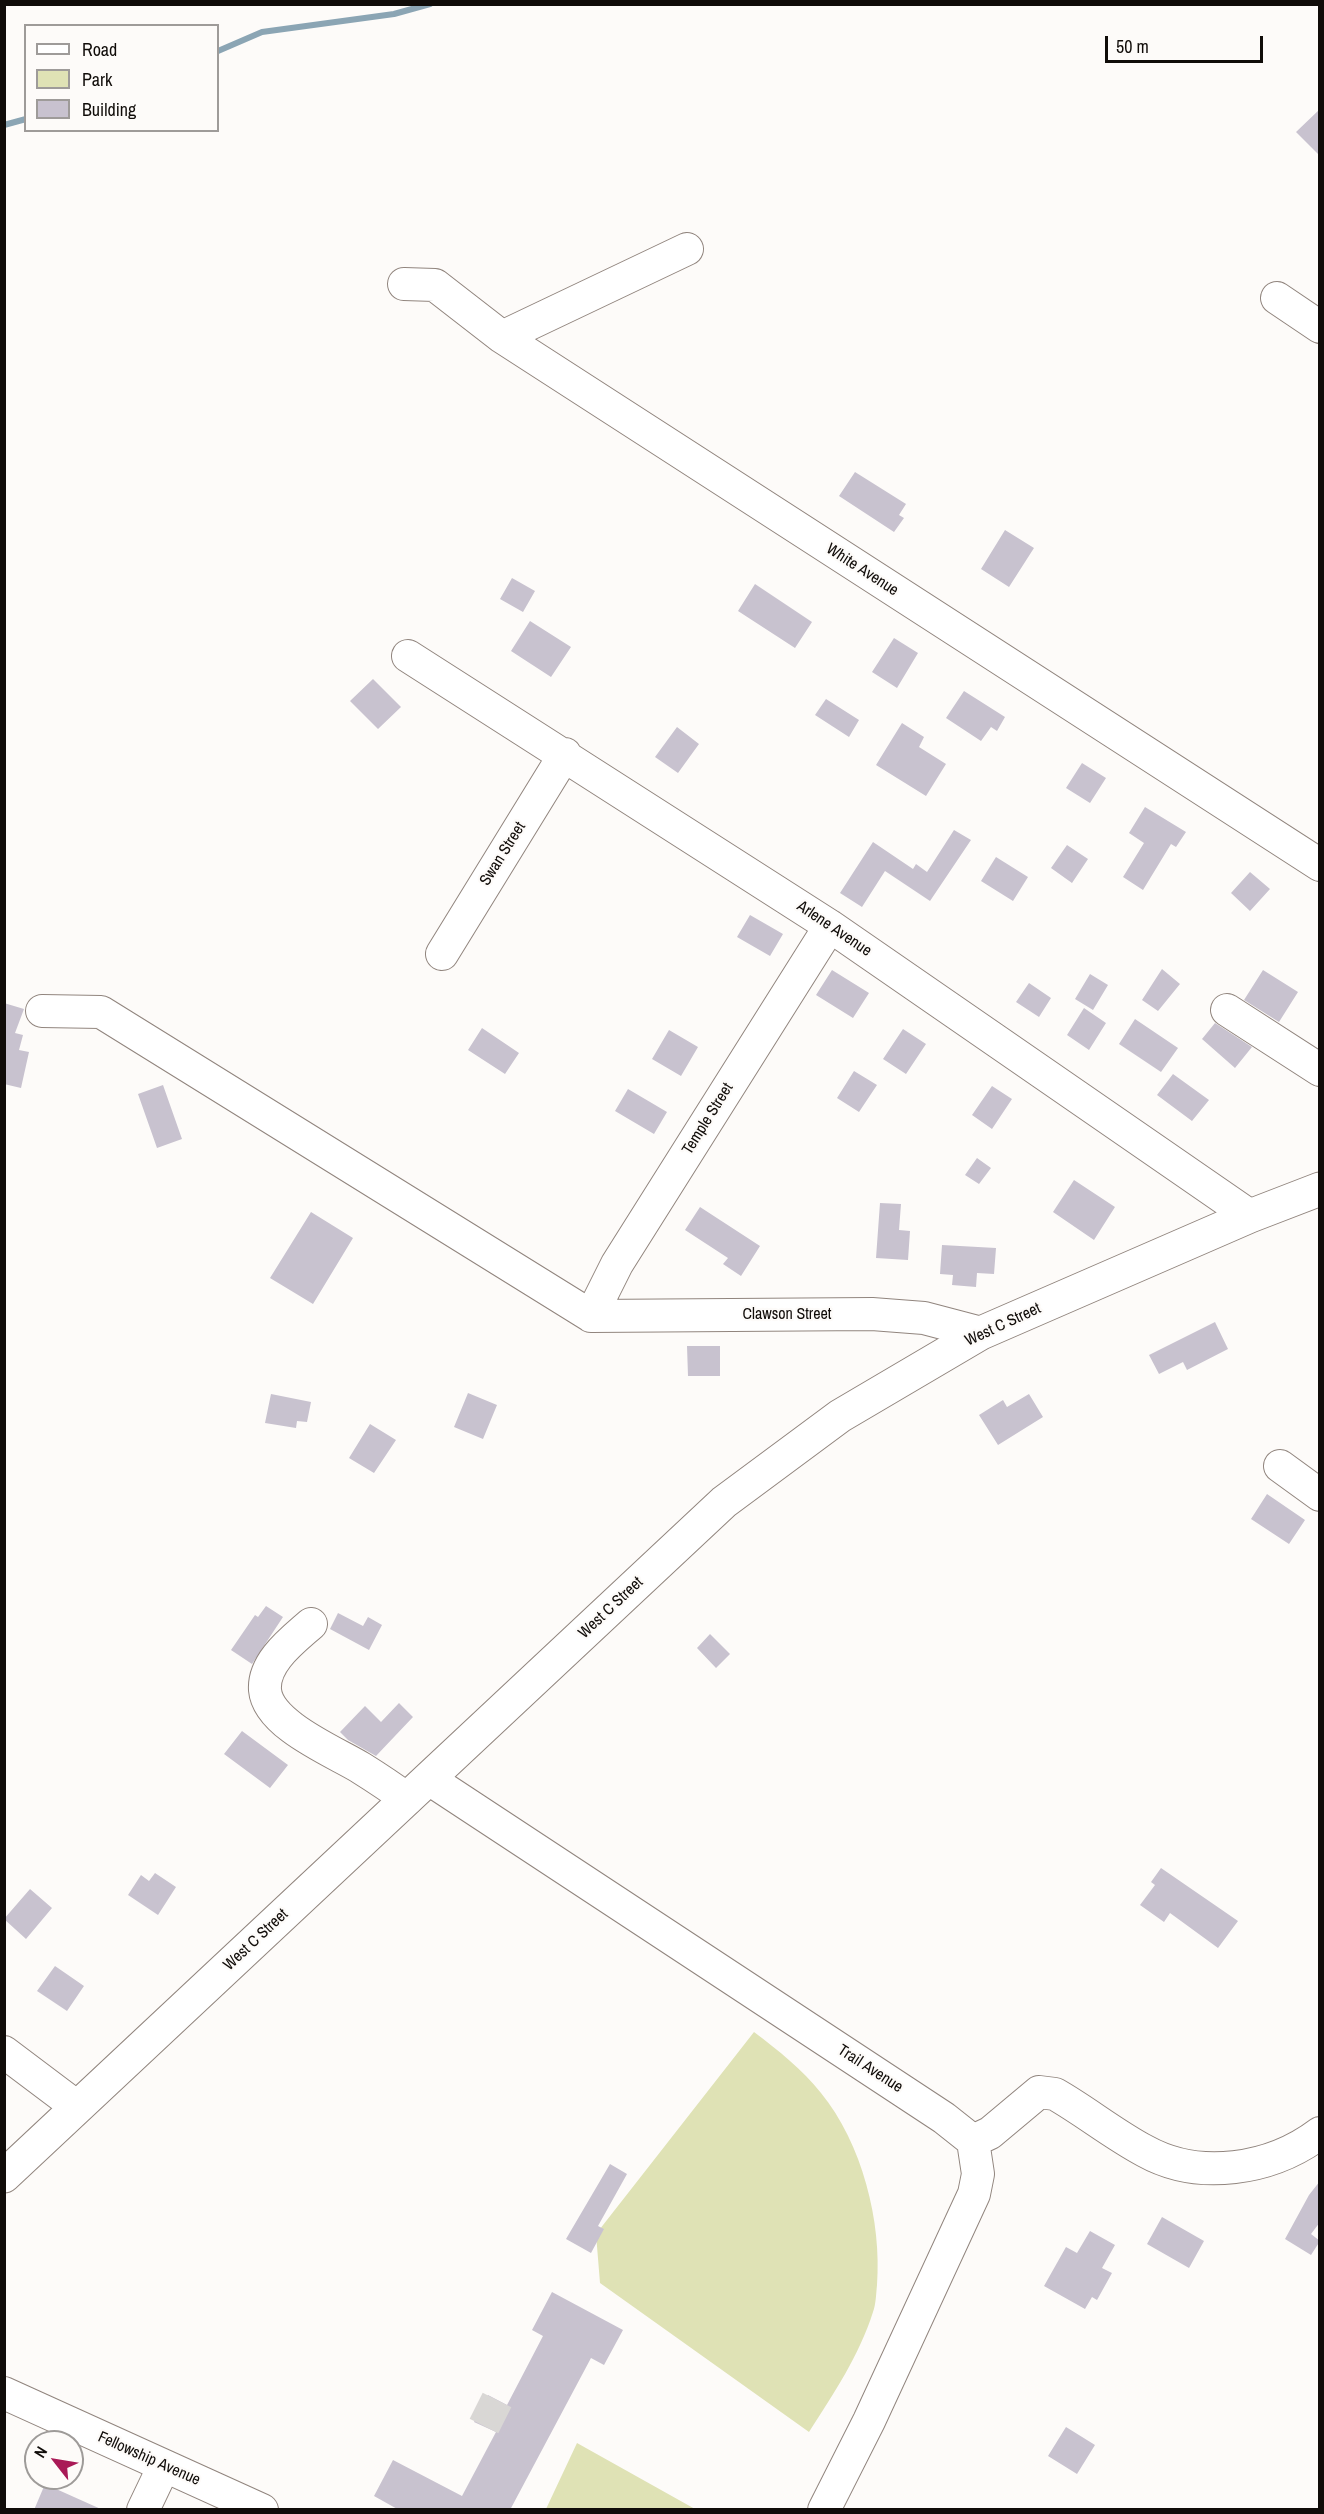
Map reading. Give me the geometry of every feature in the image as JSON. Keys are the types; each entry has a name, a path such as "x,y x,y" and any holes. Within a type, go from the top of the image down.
{"main road":[{"name":"West C Street","path":"4,2176 724,1502 840,1416 981,1333 1250,1215 1318,1192"}],"street":[{"path":"502,337 687,249"},
{"name":"White Avenue","path":"404,284 435,285 502,337 1320,865"},
{"path":"1277,298 1320,327"},
{"name":"Arlene Avenue","path":"408,656 565,754 830,926 1250,1215"},
{"name":"Swan Street","path":"442,954 565,754"},
{"name":"Temple Street","path":"591,1316 617,1264 830,926"},
{"path":"1227,1010 1320,1070"},
{"path":"42,1011 101,1012 591,1316"},
{"name":"Clawson Street","path":"591,1316 872,1314 924,1318 981,1333"},
{"path":"1280,1466 1320,1495"},
{"name":"Trail Avenue","path":"311,1624 280,1652 270,1670 265,1688 268,1703 278,1714 329,1753 418,1789 934,2111 973,2141"},
{"path":"4,2052 77,2108"},
{"path":"824,2510 864,2432 974,2194 978,2174 973,2141 990,2133 1039,2092 1055,2094 1144,2151 1167,2161 1193,2167 1245,2166 1296,2149 1320,2133"},
{"name":"Fellowship Avenue","path":"4,2393 262,2510"},
{"path":"143,2510 164,2466"}],"green space":[{"path":"754,2032 806,2076 835,2113 858,2159 866,2184 876,2235 878,2261 873,2312 853,2359 809,2432 600,2283 596,2234"},
{"path":"577,2443 695,2509 546,2509"}],"building":[{"path":"1320,109 1320,156 1296,132"},
{"path":"855,472 906,504 899,515 904,518 894,532 839,496"},
{"path":"1005,530 1034,548 1009,587 981,569"},
{"path":"512,578 535,591 523,612 500,599"},
{"path":"755,584 812,622 795,648 738,611"},
{"path":"530,621 571,647 551,677 511,651"},
{"path":"894,638 918,653 897,688 872,672"},
{"path":"373,679 401,707 378,729 350,701"},
{"path":"964,691 1005,717 997,731 991,727 981,741 946,718"},
{"path":"826,699 859,720 849,737 815,715"},
{"path":"902,723 924,737 919,747 946,764 926,796 876,765"},
{"path":"677,727 699,744 678,773 655,757"},
{"path":"1082,763 1106,778 1090,803 1066,788"},
{"path":"1145,807 1186,832 1176,847 1171,844 1143,890 1123,877 1144,843 1129,833"},
{"path":"954,830 971,840 930,901 885,871 862,907 840,893 873,842 913,869 916,864 927,872"},
{"path":"1067,845 1088,859 1072,883 1051,868"},
{"path":"996,857 1028,877 1013,901 981,881"},
{"path":"1250,872 1270,889 1250,911 1231,893"},
{"path":"750,915 783,934 770,956 737,937"},
{"path":"1162,969 1180,984 1158,1011 1142,1000"},
{"path":"832,970 869,993 853,1018 816,995"},
{"path":"1263,970 1298,992 1279,1022 1244,1000"},
{"path":"1090,974 1108,985 1093,1010 1075,999"},
{"path":"1029,983 1051,998 1039,1017 1016,1002"},
{"path":"4,1003 24,1009 15,1033 23,1035 19,1050 29,1052 21,1088 4,1084"},
{"path":"1084,1008 1106,1023 1089,1050 1067,1035"},
{"path":"1135,1019 1178,1048 1161,1072 1119,1044"},
{"path":"1215,1023 1252,1047 1235,1068 1202,1039"},
{"path":"482,1028 519,1053 505,1074 468,1050"},
{"path":"903,1029 926,1044 906,1074 883,1059"},
{"path":"669,1030 698,1047 681,1076 652,1059"},
{"path":"854,1071 877,1085 859,1112 837,1098"},
{"path":"1173,1074 1209,1100 1192,1121 1157,1095"},
{"path":"163,1085 182,1139 157,1148 138,1094"},
{"path":"992,1086 1012,1099 992,1129 972,1115"},
{"path":"628,1089 667,1112 654,1134 615,1111"},
{"path":"977,1158 991,1168 979,1184 965,1175"},
{"path":"1074,1180 1115,1207 1094,1240 1053,1212"},
{"path":"880,1203 901,1204 899,1230 910,1231 908,1260 876,1258"},
{"path":"700,1207 760,1246 741,1276 723,1264 728,1258 685,1230"},
{"path":"311,1212 353,1238 313,1304 270,1278"},
{"path":"942,1245 996,1248 994,1274 977,1273 976,1287 952,1285 953,1275 940,1274"},
{"path":"1215,1322 1228,1349 1187,1370 1183,1362 1159,1374 1149,1355"},
{"path":"687,1346 720,1346 720,1376 688,1376"},
{"path":"468,1393 497,1405 483,1439 454,1427"},
{"path":"271,1394 311,1402 307,1422 297,1421 296,1428 265,1423"},
{"path":"1029,1394 1043,1417 998,1445 979,1415 1003,1400 1007,1407"},
{"path":"370,1424 396,1440 374,1473 349,1458"},
{"path":"1267,1494 1305,1520 1289,1544 1251,1519"},
{"path":"266,1606 283,1617 252,1664 231,1650 255,1615 258,1617"},
{"path":"338,1613 363,1626 368,1617 382,1625 369,1650 330,1629"},
{"path":"710,1634 730,1654 716,1668 697,1648"},
{"path":"399,1703 413,1717 376,1756 348,1740 340,1732 365,1706 381,1722"},
{"path":"242,1731 288,1765 270,1788 224,1754"},
{"path":"1161,1868 1238,1921 1218,1948 1170,1913 1164,1922 1140,1905 1155,1885 1151,1882"},
{"path":"155,1873 176,1887 158,1915 128,1895 141,1875 149,1881"},
{"path":"30,1889 52,1908 26,1939 4,1919"},
{"path":"55,1966 84,1986 67,2011 37,1991"},
{"path":"610,2164 627,2174 598,2226 604,2229 591,2253 566,2239"},
{"path":"1320,2181 1320,2222 1311,2234 1320,2241 1311,2255 1285,2239 1309,2195"},
{"path":"1162,2217 1204,2241 1189,2268 1147,2244"},
{"path":"1090,2231 1115,2245 1102,2268 1112,2273 1097,2300 1092,2297 1085,2309 1044,2286 1066,2247 1077,2253"},
{"path":"552,2292 623,2330 604,2365 591,2358 510,2510 399,2510 374,2496 393,2460 462,2496 496,2432 474,2422 488,2395 507,2405 543,2336 532,2330"},
{"path":"1066,2427 1095,2445 1077,2474 1048,2456"},
{"path":"42,2490 58,2490 103,2510 34,2510"}],"waterway":[{"path":"219,51 262,32 394,14 430,4"},
{"path":"4,125 24,120"}],"tunnel":[{"path":"484,2426 497,2400"}]}
